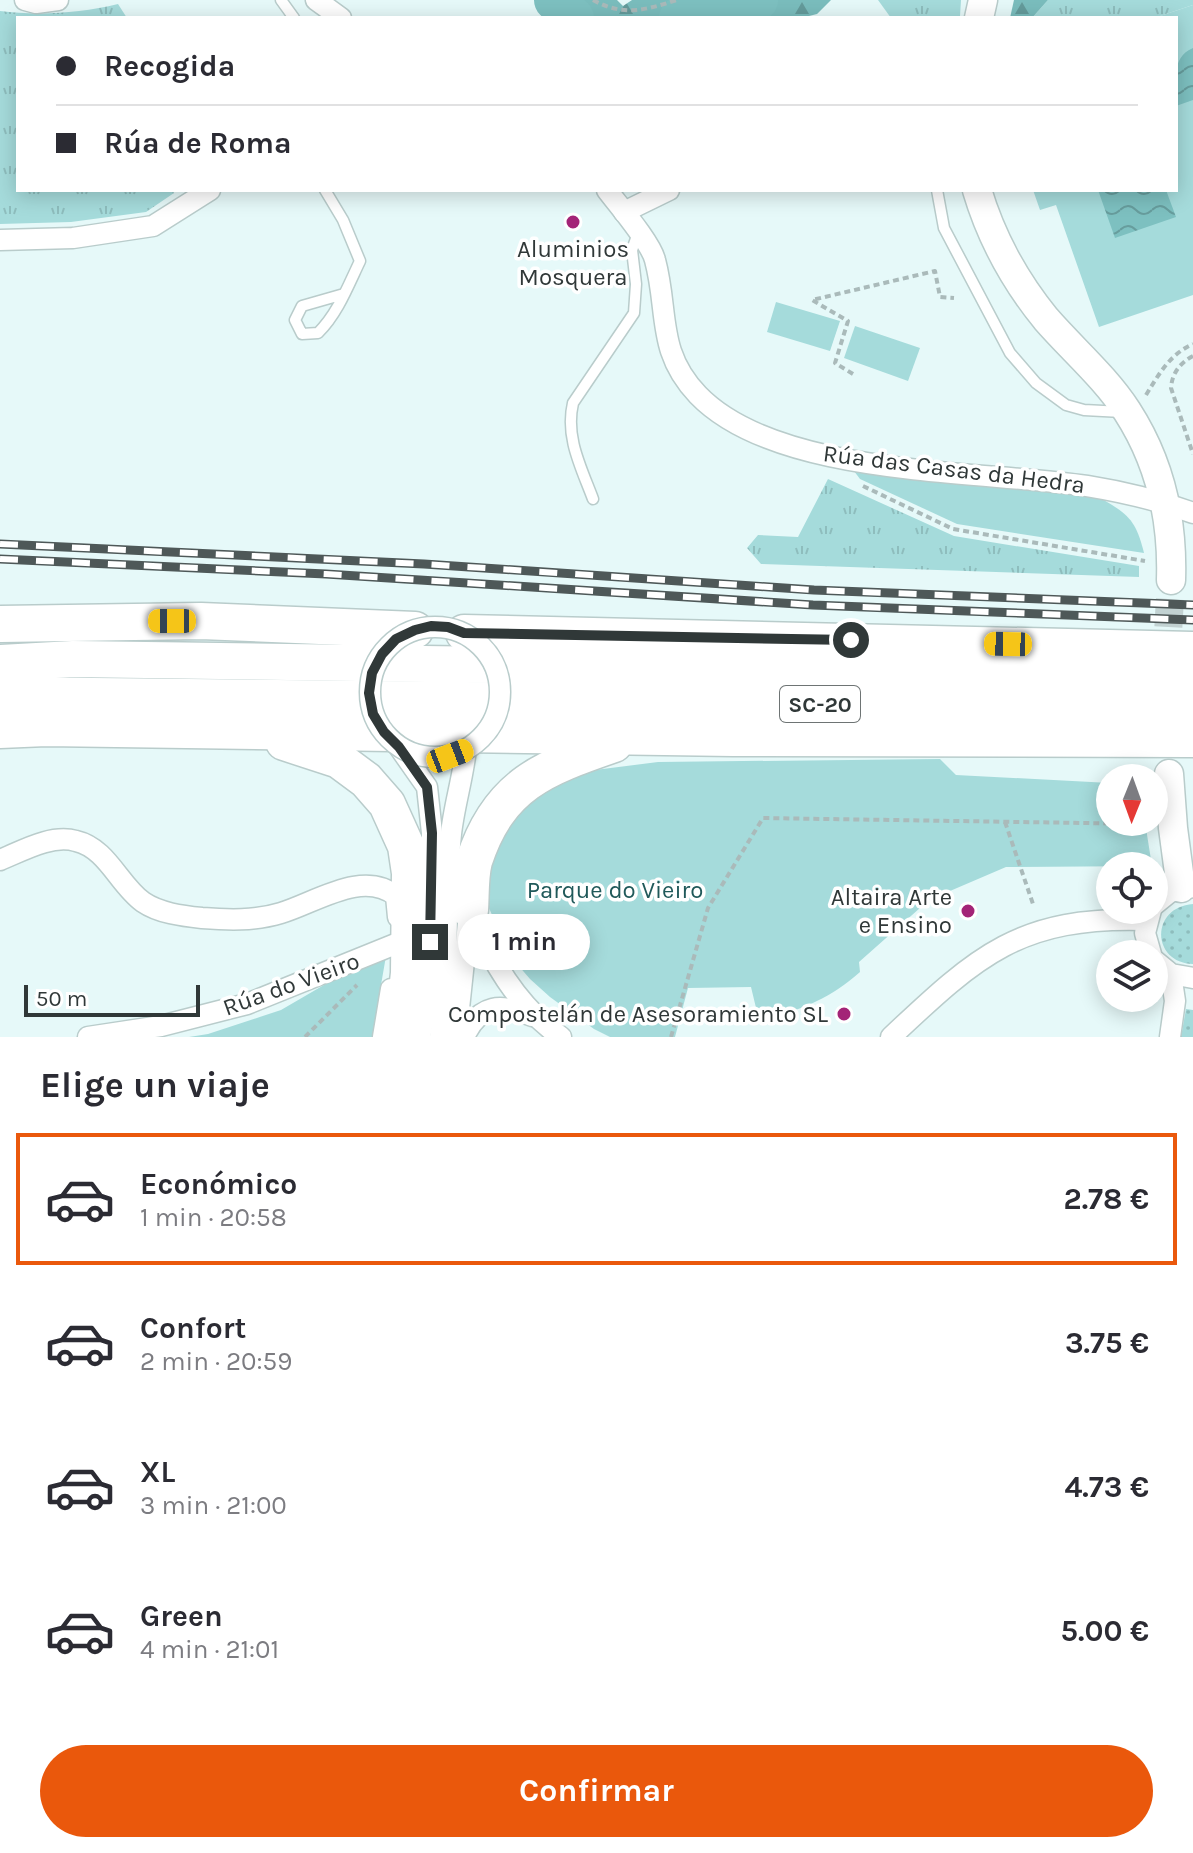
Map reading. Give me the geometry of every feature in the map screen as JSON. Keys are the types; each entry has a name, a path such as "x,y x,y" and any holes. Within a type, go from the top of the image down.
{"highway":[{"path":"0,624 201,621 415,630"},
{"path":"464,633 1193,650"},
{"name":"SC-20","path":"0,663 73,659 1193,675"},
{"name":"SC-20","path":"0,695 1193,708"},
{"path":"0,730 1193,739"},
{"path":"252,731 339,760 366,780 387,804 406,846 410,873 409,973 402,1037"},
{"path":"450,916 497,811 524,782 576,757 636,736"}],"street":[{"path":"25,0 36,3 58,0"},
{"path":"316,0 338,16"},
{"path":"0,240 73,238 153,226 207,192"},
{"name":"Rúa das Casas da Hedra","path":"609,192 655,257 668,346 678,370 699,396 727,418 786,445 833,456 877,464 1086,486 1165,501 1193,513"},
{"path":"624,212 665,192"},
{"path":"978,192 1001,250 1017,280 1047,320 1136,403 1158,472 1170,531 1163,571"},
{"path":"399,747 432,757 450,756 483,737 494,720 500,700 500,680 493,661 481,644 448,627 431,626 415,630 396,639 382,654 372,673 369,693 373,714 384,732 399,747 427,787 432,833 450,916 440,1037"},
{"path":"456,1037 450,916 451,833 463,781 466,749"},
{"path":"1168,894 1187,887 1173,828 1169,774"},
{"path":"0,860 54,840 76,841 95,851 142,902 185,917 233,920 279,914 341,890 366,887 387,889 396,896 398,943 383,1037"},
{"path":"450,916 487,951 513,992 536,1018 561,1037"},
{"path":"420,1037 450,916"},
{"path":"891,1037 951,980 1008,942 1042,929 1096,921"},
{"name":"Rúa do Vieiro","path":"88,1037 161,1026 247,1004 398,943"},
{"path":"1168,972 1193,978"},
{"path":"1170,1037 1175,1001 1171,974"},
{"path":"464,1037 487,1009 511,1007 536,1018"}],"lane":[{"path":"326,192 343,220 360,261 344,294 330,320 318,333 302,334 295,320 302,306 344,294"},
{"path":"937,192 944,228 1010,353 1036,383 1066,405 1084,410 1136,403"},
{"path":"593,499 572,444 569,420 573,403 634,313 636,284 632,250 638,232"}],"path":[{"path":"593,0 610,10 637,11 677,0"},
{"path":"853,374 835,363 848,321 812,300 935,271 940,297 954,298"},
{"path":"1136,403 1164,365 1182,348 1193,344"},
{"path":"1193,356 1179,367 1172,378 1171,388 1193,454"},
{"path":"833,456 855,482 953,529 1163,571"},
{"path":"671,1037 708,908 763,818 1096,824"},
{"path":"1005,822 1034,907"},
{"path":"305,1037 364,977"}],"green space":[{"path":"542,0 617,0 623,6 632,0 831,0 817,14 809,16 559,16"},
{"path":"878,0 961,0 960,16 890,16"},
{"path":"1014,0 1048,0 1034,16 1010,16"},
{"path":"1048,0 1193,0 1193,5 1160,16 1034,16"},
{"path":"118,4 126,16 16,16 16,192 174,193 146,212 71,222 0,224 0,11 59,13"},
{"path":"1193,5 1193,295 1099,327 1056,205 1040,210 1034,192 1178,192 1178,16 1160,16"},
{"path":"776,302 840,321 830,351 767,332"},
{"path":"855,326 920,348 908,381 844,358"},
{"path":"851,467 1100,498 1130,520 1144,553 957,524 860,479"},
{"path":"828,479 954,536 1139,566 1139,577 761,564 747,548 758,535 798,537"},
{"name":"Parque do Vieiro","path":"940,759 956,775 1096,782 1096,836 1147,836 1150,852 1096,852 1096,866 1006,867 929,900 859,962 860,972 828,995 794,1011 768,1018 757,1012 751,987 688,988 675,1037 610,1037 550,997 511,957 488,906 488,870 500,830 545,788 587,771 658,762"},
{"path":"1193,904 1193,964 1169,955 1168,940 1162,940 1163,924 1168,924 1169,914 1179,907"},
{"path":"379,953 386,956 372,1037 189,1037 208,1034 281,1010"},
{"path":"1186,1009 1193,1010 1193,1037 1181,1037"}],"water":[{"path":"1193,48 1193,100 1178,105 1178,65 1186,52"},
{"path":"1099,192 1167,192 1176,217 1115,238"}],"waterway":[{"path":"555,0 571,16"},
{"path":"689,16 757,0"}],"tunnel":[{"path":"1166,669 1171,580"}],"railway":[{"path":"0,544 424,564 814,590 1193,605"},
{"path":"0,559 326,574 813,605 1193,620"}],"place":[{"name":"Aluminios Mosquera","path":"573,222"},
{"name":"Altaira Arte e Ensino","path":"968,911"},
{"name":"Compostelán de Asesoramiento SL","path":"844,1014"}],"route":[{"path":"430,942 432,833 427,787 399,747 384,732 373,714 369,693 372,673 382,654 396,639 431,626 448,627 464,633 851,640"}]}
